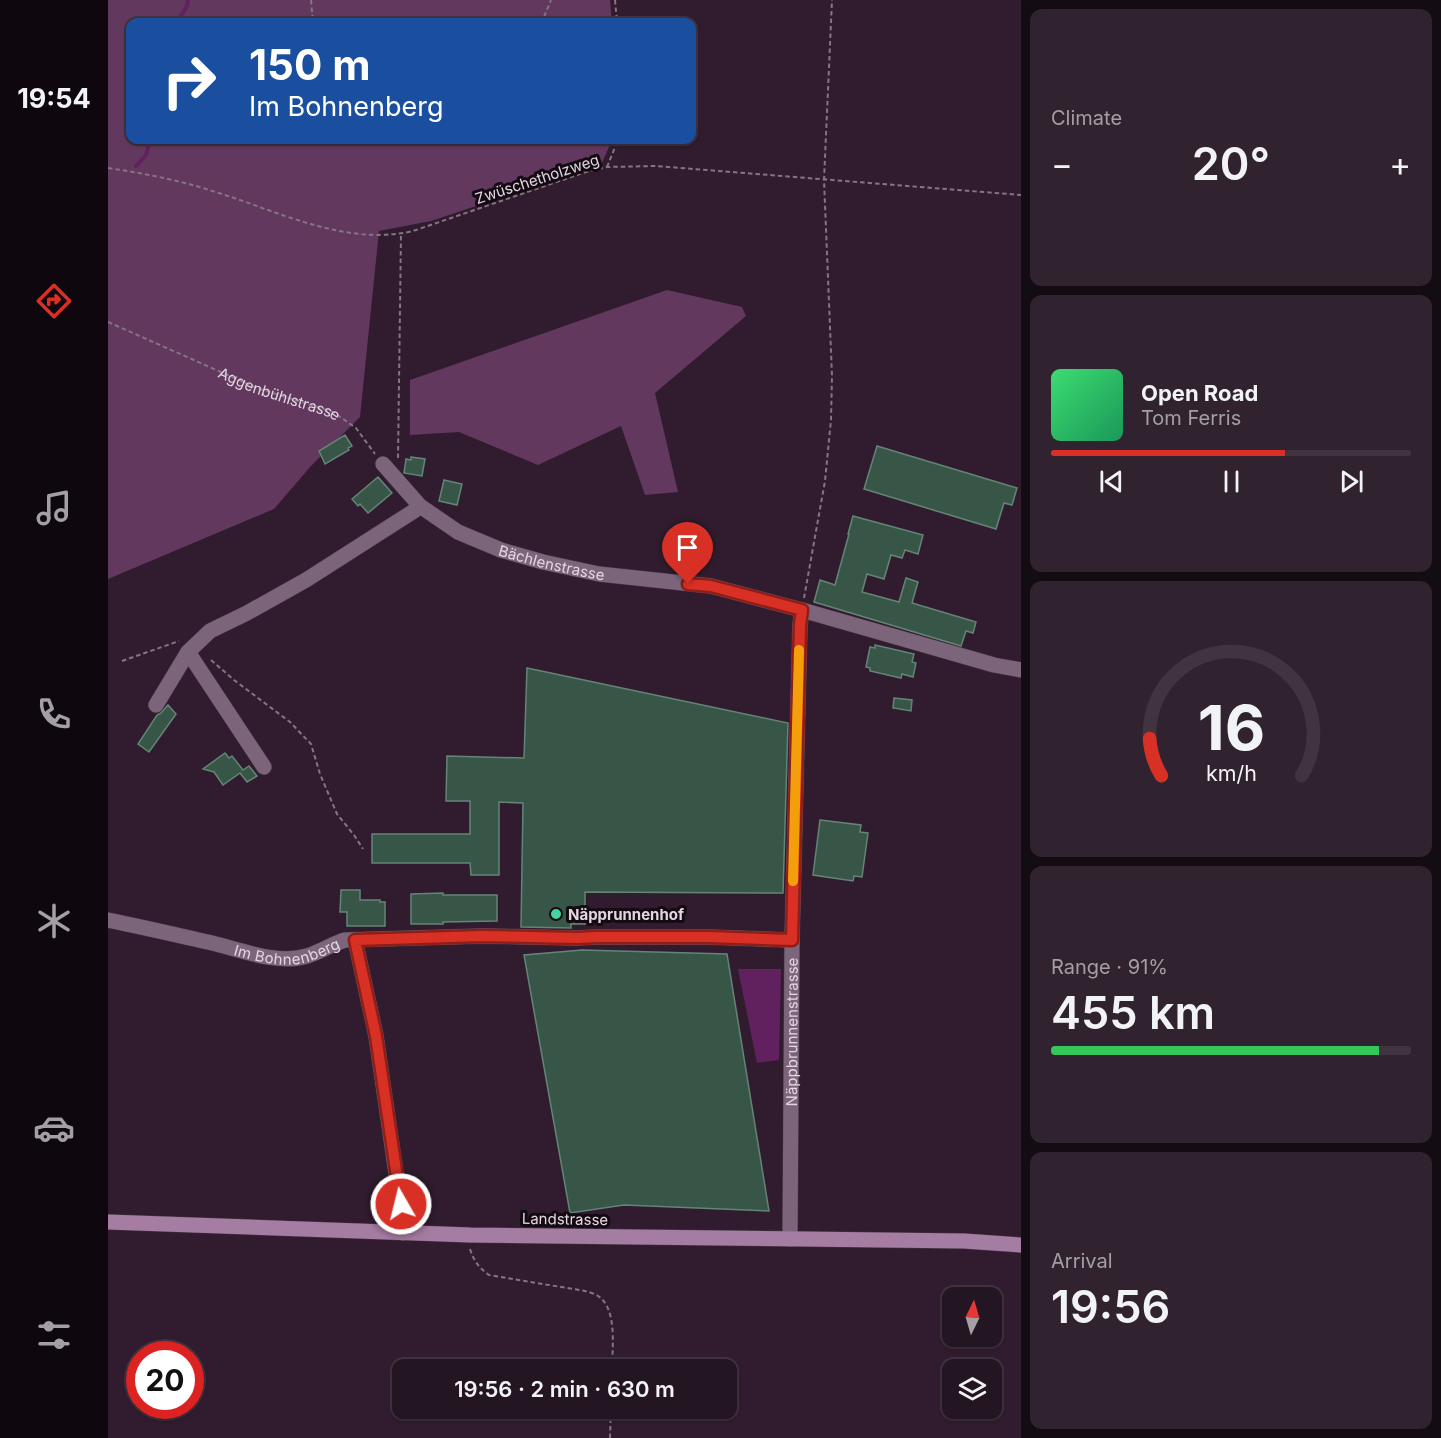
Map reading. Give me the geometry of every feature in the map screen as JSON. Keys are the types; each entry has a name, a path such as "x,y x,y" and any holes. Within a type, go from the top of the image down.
{"main road":[{"name":"Landstrasse","path":"108,1222 470,1235 964,1241 1021,1245"}],"street":[{"path":"156,705 189,646 210,632 306,580 420,506 387,469"},
{"name":"Bächlenstrasse","path":"420,506 458,532 501,550 543,562 599,574 711,586 994,666 1021,670"},
{"name":"Näppbrunnenstrasse","path":"790,1239 792,940 802,610"},
{"path":"189,646 264,767"},
{"name":"Im Bohnenberg","path":"108,920 276,958 307,956 345,940 483,936 708,937 792,940"},
{"path":"355,940 376,1036 403,1233"}],"path":[{"path":"311,0 313,18"},
{"path":"543,18 551,0"},
{"path":"615,0 617,18"},
{"path":"802,610 825,481 831,420 832,376 824,180 832,0"},
{"path":"607,167 616,144"},
{"name":"Zwüschetholzweg","path":"108,168 157,176 326,229 360,234 413,231 586,172 607,167 656,166 1021,195"},
{"path":"387,469 398,467 401,233"},
{"name":"Aggenbühlstrasse","path":"108,322 257,388 333,412 356,428 387,469"},
{"path":"122,661 189,646 290,722 310,744 337,814 363,849"},
{"path":"470,1235 473,1260 489,1275 585,1291 599,1296 607,1307 612,1323 612,1359"},
{"path":"610,1438 611,1419"}],"shaded area":[{"path":"108,0 610,0 612,18 126,18 126,144 610,144 601,165 431,221 379,231 360,417 311,466 274,509 108,579"},
{"path":"667,290 742,307 746,316 655,393 678,492 645,495 621,426 538,465 459,432 410,435 410,380"},
{"path":"738,969 781,969 779,1060 757,1063"}],"building":[{"path":"345,435 352,446 325,464 319,451"},
{"path":"877,446 1017,488 1012,505 1004,503 996,529 864,489"},
{"path":"411,457 425,459 422,476 404,473 406,459 411,460"},
{"path":"378,477 392,493 368,513 352,499"},
{"path":"444,480 462,484 457,505 439,501"},
{"path":"853,516 923,535 918,554 905,550 902,558 891,555 884,579 867,574 862,592 899,602 906,578 918,582 912,603 976,622 973,633 966,631 961,646 814,602 820,580 835,585"},
{"path":"875,645 914,654 912,662 916,663 913,677 902,674 901,678 870,671 870,668 866,667 870,647 875,648"},
{"path":"527,668 788,723 783,893 585,892 585,924 571,924 571,928 521,927 523,803 499,802 499,875 471,875 470,863 372,863 372,834 470,834 470,801 446,801 447,756 524,758"},
{"path":"894,698 912,700 911,711 893,708"},
{"path":"168,705 176,714 149,752 138,744 157,715"},
{"path":"225,753 229,758 232,756 243,770 249,766 257,776 247,782 240,773 223,785 214,772 203,769"},
{"path":"820,820 861,825 860,832 868,833 862,877 854,876 853,881 813,875"},
{"path":"341,890 360,890 360,900 385,902 385,926 347,926 347,912 340,912"},
{"path":"443,893 443,895 497,895 497,921 411,924 411,894"},
{"path":"582,950 727,954 769,1211 624,1205 570,1213 524,955"}],"waterway":[{"path":"180,18 188,0"},
{"path":"136,166 146,155 149,144"}],"slow traffic":[{"path":"793,881 799,650"}],"place":[{"name":"Näpprunnenhof","path":"556,914"}],"route":[{"path":"401,1204 376,1036 355,940 483,936 708,937 792,940 802,610 711,586 688,584"}]}
